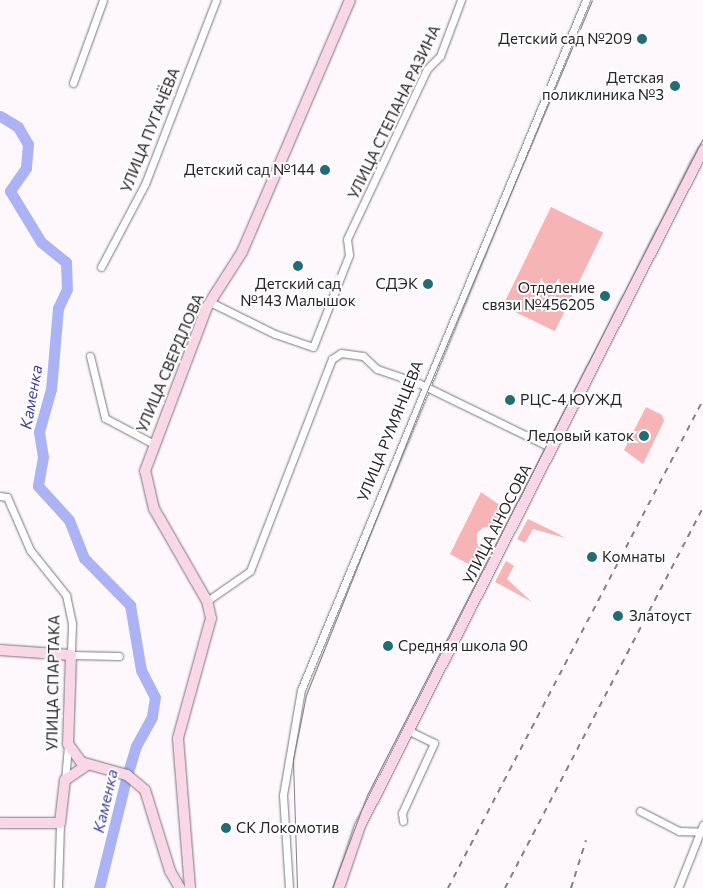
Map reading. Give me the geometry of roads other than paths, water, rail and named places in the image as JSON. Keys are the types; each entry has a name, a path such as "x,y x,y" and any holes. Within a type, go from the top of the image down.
{"street":[{"path":"73,83 104,0"},
{"name":"УЛИЦА ПУГАЧЁВА","path":"102,267 145,184 216,0"},
{"name":"УЛИЦА СВЕРДЛОВА","path":"207,601 147,489 145,471 152,443 210,302 242,252 350,0"},
{"name":"УЛИЦА СТЕПАНА РАЗИНА","path":"210,302 275,334 313,347 349,255 347,239 427,69 440,56 461,0"},
{"name":"УЛИЦА РУМЯНЦЕВА","path":"289,888 283,795 301,690 422,387 586,0"},
{"name":"УЛИЦА АНОСОВА","path":"339,888 360,826 703,150"},
{"path":"190,888 178,738 208,635 207,601 250,571 332,359 341,353 363,356 377,369 422,387 552,448"},
{"path":"90,356 105,418 152,443"},
{"name":"УЛИЦА СПАРТАКА","path":"4,496 30,550 66,595 72,624 68,744 60,823 58,888"},
{"path":"0,650 119,656"},
{"path":"403,821 402,813 434,743 408,730"},
{"path":"68,744 87,765 115,771 137,781 150,801 164,854 180,888"},
{"path":"65,780 87,765"},
{"path":"640,811 679,831 703,830 678,888"},
{"path":"0,823 60,823"}],"waterway":[{"name":"Каменка","path":"0,116 18,127 28,144 26,168 10,191 41,242 66,262 67,289 58,308 51,389 39,432 43,457 38,486 69,520 84,558 130,605 141,670 155,697 152,717 136,746 127,775 99,888"}],"tram line":[{"path":"297,888 293,759 306,695 427,391 592,0"},
{"path":"332,888 367,795 703,138"}],"railway":[{"path":"448,888 703,400"},
{"path":"505,888 703,507"},
{"path":"571,888 586,840"}],"place":[{"name":"Детский сад №209","path":"642,39"},
{"name":"Детская поликлиника №3","path":"675,86"},
{"name":"Детский сад №144","path":"325,170"},
{"name":"Детский сад №143 Малышок","path":"298,266"},
{"name":"СДЭК","path":"428,284"},
{"name":"Отделение связи №456205","path":"605,296"},
{"name":"РЦС-4 ЮУЖД","path":"510,400"},
{"name":"Ледовый каток","path":"644,436"},
{"name":"Комнаты","path":"592,557"},
{"name":"Златоуст","path":"618,616"},
{"name":"Средняя школа 90","path":"388,646"},
{"name":"СК Локомотив","path":"226,828"}]}
